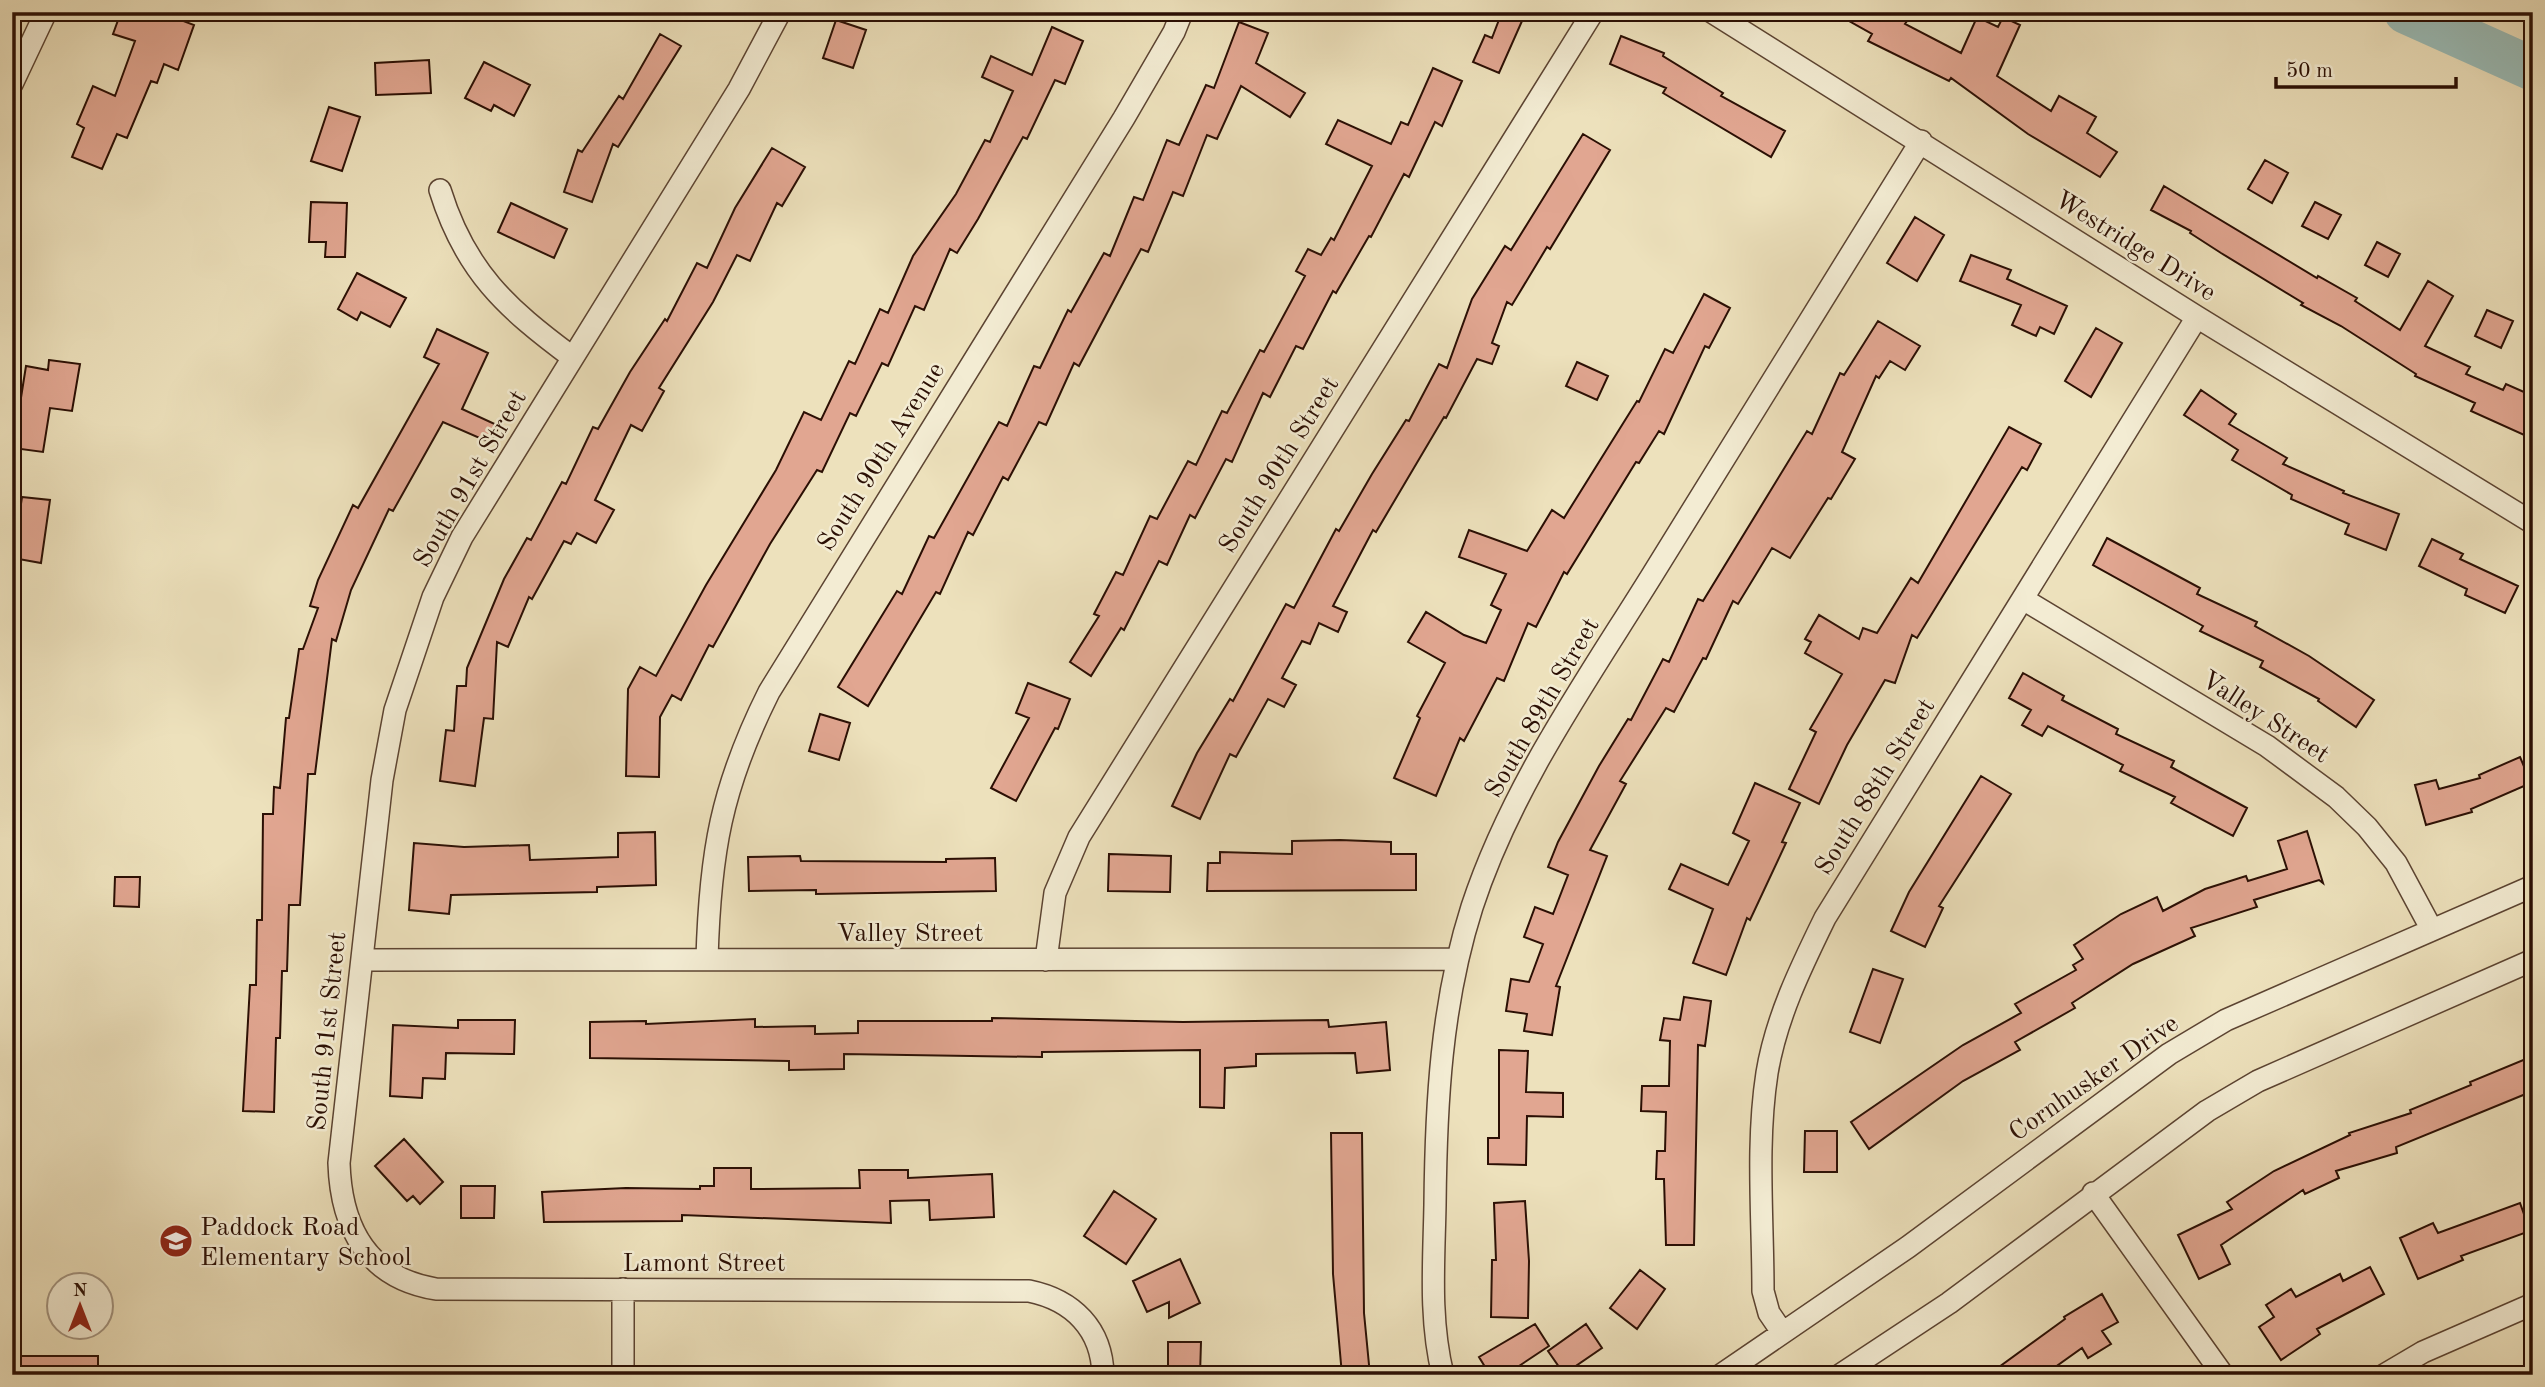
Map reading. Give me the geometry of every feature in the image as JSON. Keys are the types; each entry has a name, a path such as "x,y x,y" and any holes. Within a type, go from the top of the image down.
{"street":[{"path":"12,84 46,12"},
{"name":"South 91st Street","path":"340,1193 339,1163 382,780 395,710 433,597 462,537 739,89 780,12"},
{"name":"South 90th Avenue","path":"707,959 709,887 716,836 731,780 769,692 1124,118 1174,32 1182,12"},
{"name":"South 90th Street","path":"1046,960 1055,893 1079,837 1593,12"},
{"name":"Westridge Drive","path":"1712,12 2197,317 2533,523"},
{"name":"South 89th Street","path":"1443,1375 1436,1339 1433,1297 1436,1107 1443,1034 1458,959 1489,861 1544,750 1921,141"},
{"path":"440,190 449,218 475,270 523,321 572,357"},
{"name":"South 88th Street","path":"1782,1332 1769,1313 1763,1291 1763,1114 1776,1036 1797,977 1825,918 2197,317"},
{"name":"Valley Street","path":"2023,599 2267,746 2336,797 2367,827 2396,863 2432,930"},
{"name":"Cornhusker Drive","path":"1721,1375 1908,1247 2169,1054 2226,1020 2533,886"},
{"name":"Valley Street","path":"362,960 1458,959"},
{"path":"1840,1375 1948,1303 2207,1111 2258,1081 2533,960"},
{"name":"Lamont Street","path":"340,1193 354,1234 366,1251 396,1276 419,1286 436,1289 1029,1291 1045,1294 1074,1309 1088,1324 1097,1340 1103,1375"},
{"path":"2093,1193 2223,1375"},
{"path":"623,1289 623,1375"},
{"path":"2384,1375 2423,1352 2533,1304"}],"building":[{"path":"121,12 160,12 194,25 178,70 164,64 157,83 151,81 127,138 117,134 102,169 72,157 84,128 77,124 93,86 115,96 135,41 113,34"},
{"path":"1502,12 1526,12 1499,73 1473,62 1485,35 1492,38"},
{"path":"1833,12 1892,12 1907,21 1905,24 1961,53 1977,17 1998,27 2003,17 2020,25 1997,76 2051,111 2059,96 2096,117 2087,133 2117,152 2100,177 2028,134 1951,78 1949,81 1868,41 1872,34"},
{"path":"836,20 866,30 853,68 823,58"},
{"path":"1239,22 1268,33 1256,63 1305,93 1290,117 1241,86 1217,139 1207,135 1183,196 1173,192 1148,252 1141,249 1079,366 1074,363 1046,425 1039,422 1008,480 1003,477 973,535 968,532 940,594 936,592 868,706 838,687 897,591 902,594 929,536 934,538 999,422 1007,426 1034,366 1040,368 1068,310 1071,312 1104,253 1110,256 1134,197 1143,200 1167,140 1179,145 1206,85 1214,88"},
{"path":"1052,27 1083,41 1065,84 1055,80 1027,139 1023,137 957,253 950,249 924,310 915,306 888,366 882,363 856,416 850,413 822,472 817,470 770,544 713,647 709,645 681,700 672,695 660,717 659,777 626,776 628,689 640,667 656,676 706,585 776,470 804,412 821,420 849,361 855,364 880,309 888,313 913,256 956,194 985,140 990,142 1013,91 982,77 991,56 1032,75"},
{"path":"660,34 681,46 618,147 613,144 592,202 564,192 578,150 582,152 619,96 623,99"},
{"path":"1621,36 1664,53 1663,56 1723,93 1721,96 1785,131 1771,157 1663,93 1666,88 1610,64"},
{"path":"429,60 431,93 376,95 375,63"},
{"path":"484,62 530,85 514,116 494,105 491,111 465,98"},
{"path":"1433,68 1462,81 1442,126 1435,122 1409,177 1404,174 1371,237 1369,236 1336,293 1333,291 1303,349 1296,346 1270,397 1263,393 1232,462 1226,459 1195,518 1190,515 1167,565 1159,561 1124,630 1121,628 1091,676 1070,662 1099,616 1094,614 1116,572 1123,575 1150,516 1157,519 1188,461 1196,465 1222,411 1227,413 1260,350 1264,352 1305,276 1296,271 1308,249 1321,255 1331,238 1334,240 1372,166 1326,144 1338,120 1391,144 1401,122 1408,125"},
{"path":"329,107 360,117 342,171 311,161"},
{"path":"1583,134 1610,150 1550,249 1547,247 1512,305 1507,302 1492,343 1499,346 1492,364 1477,359 1446,418 1444,417 1376,532 1373,530 1333,606 1347,612 1338,632 1319,623 1310,644 1302,641 1282,678 1296,685 1284,707 1268,699 1236,757 1230,754 1200,819 1172,806 1197,753 1230,699 1233,701 1286,604 1294,608 1336,529 1339,531 1406,420 1409,421 1439,364 1447,368 1472,299 1505,246 1511,250"},
{"path":"772,148 805,167 782,206 777,203 750,261 737,255 713,302 659,388 664,391 642,431 631,425 595,500 614,510 596,543 577,533 571,544 564,541 532,599 529,597 508,647 497,642 493,719 484,718 475,786 440,781 446,730 454,731 457,686 466,686 467,668 504,579 527,538 531,540 562,482 566,484 593,427 598,429 630,372 665,319 667,321 697,263 707,268 735,208"},
{"path":"2265,160 2288,173 2272,203 2248,189"},
{"path":"2164,186 2317,278 2318,276 2357,298 2355,301 2400,330 2428,281 2453,296 2425,346 2470,367 2466,374 2503,390 2506,384 2533,396 2533,439 2471,411 2475,403 2415,376 2416,374 2341,326 2301,305 2303,303 2221,253 2190,233 2191,231 2151,210"},
{"path":"311,202 347,203 345,257 325,257 326,242 309,242"},
{"path":"2315,202 2341,215 2328,239 2302,226"},
{"path":"511,203 567,229 554,258 498,232"},
{"path":"1915,217 1944,235 1917,281 1887,263"},
{"path":"2377,242 2400,254 2388,277 2365,265"},
{"path":"1971,255 2011,270 2007,279 2067,306 2054,334 2040,327 2036,336 2012,325 2021,305 1960,281"},
{"path":"357,273 406,298 390,327 361,312 357,320 338,309"},
{"path":"1704,294 1730,308 1709,348 1705,346 1664,434 1659,431 1639,463 1636,462 1567,574 1564,572 1536,627 1528,623 1504,681 1497,678 1464,741 1460,738 1436,796 1394,778 1420,718 1417,716 1445,663 1408,642 1426,612 1464,635 1486,643 1501,610 1491,605 1506,574 1459,557 1469,530 1527,551 1552,510 1564,518 1637,401 1639,402 1665,349 1673,353"},
{"path":"2487,310 2513,321 2501,348 2475,336"},
{"path":"1878,321 1920,346 1905,370 1890,361 1879,378 1876,376 1842,452 1855,459 1831,499 1828,498 1790,558 1772,548 1738,604 1733,601 1706,659 1703,658 1674,712 1666,708 1620,781 1626,784 1590,850 1607,856 1556,986 1560,987 1552,1035 1524,1031 1527,1014 1506,1011 1511,979 1529,982 1543,944 1524,937 1535,907 1553,914 1568,875 1548,867 1558,842 1599,766 1628,719 1631,720 1663,659 1669,662 1698,599 1703,601 1807,431 1812,434 1840,373 1844,375"},
{"path":"2096,328 2122,343 2091,397 2065,381"},
{"path":"437,329 488,353 462,409 499,426 491,443 443,422 393,511 389,509 351,590 336,641 332,639 315,774 308,774 300,905 289,905 287,971 282,971 280,1038 276,1038 274,1112 243,1111 250,985 256,985 257,920 262,920 263,814 273,814 274,787 280,788 286,718 289,718 299,649 303,649 318,608 310,606 318,580 353,505 358,508 439,364 424,357"},
{"path":"49,360 80,364 72,411 50,408 43,452 13,448 26,366 48,370"},
{"path":"1577,362 1608,376 1597,400 1566,386"},
{"path":"2201,390 2236,414 2229,424 2287,458 2283,464 2344,491 2343,493 2399,514 2386,550 2345,534 2349,524 2291,499 2292,495 2232,460 2238,450 2184,415"},
{"path":"2009,427 2041,444 2027,470 2022,467 1917,638 1912,635 1895,683 1885,680 1847,745 1819,804 1789,789 1816,732 1810,729 1842,674 1805,653 1811,642 1805,639 1819,615 1859,639 1863,628 1877,633 1911,578 1918,583"},
{"path":"22,497 50,500 41,563 13,558"},
{"path":"2107,538 2200,588 2197,594 2257,622 2255,626 2309,656 2374,700 2356,727 2318,701 2319,699 2260,667 2263,661 2200,631 2203,626 2093,565"},
{"path":"2432,539 2463,554 2460,559 2518,586 2505,613 2465,595 2467,589 2419,566"},
{"path":"2023,673 2064,696 2062,700 2118,729 2116,734 2174,761 2171,767 2247,808 2233,836 2171,803 2175,797 2120,771 2123,765 2048,726 2042,736 2022,725 2031,710 2009,698"},
{"path":"1028,683 1070,699 1058,729 1055,728 1016,801 991,788 1029,718 1016,713"},
{"path":"820,714 850,723 839,760 809,751"},
{"path":"2520,757 2531,783 2471,809 2472,812 2426,825 2415,785 2436,780 2439,789 2480,778 2479,775"},
{"path":"1981,776 2011,794 1939,906 1943,908 1925,947 1891,931 1909,892"},
{"path":"1755,783 1800,803 1782,842 1786,843 1750,920 1747,918 1726,975 1693,963 1713,909 1669,889 1681,864 1728,885 1749,841 1733,833"},
{"path":"2307,831 2323,883 2319,880 2254,900 2257,907 2191,928 2195,936 2133,964 2072,1003 2075,1008 2015,1042 2020,1050 1963,1081 1869,1149 1851,1122 1963,1045 2021,1013 2015,1004 2076,970 2073,965 2083,959 2074,945 2121,914 2157,897 2163,911 2205,889 2246,876 2248,881 2287,869 2278,841"},
{"path":"655,832 656,885 597,887 597,892 451,895 449,914 409,910 414,843 464,847 529,845 530,860 618,857 618,833"},
{"path":"1292,841 1391,842 1391,854 1416,854 1416,890 1207,891 1208,863 1220,863 1220,852 1292,854"},
{"path":"1109,854 1171,856 1170,892 1108,891"},
{"path":"800,856 801,861 946,862 946,859 995,858 996,891 816,894 816,890 749,891 748,857"},
{"path":"115,877 140,877 139,907 114,906"},
{"path":"1873,969 1903,979 1880,1043 1850,1032"},
{"path":"1684,997 1711,1001 1705,1046 1698,1045 1694,1245 1666,1245 1664,1179 1656,1179 1657,1151 1665,1151 1666,1112 1641,1111 1642,1086 1669,1086 1670,1041 1660,1040 1664,1018 1680,1020"},
{"path":"992,1018 1183,1022 1328,1020 1329,1027 1386,1022 1390,1070 1357,1073 1355,1053 1256,1054 1256,1066 1225,1068 1224,1108 1200,1107 1200,1050 1042,1052 1042,1057 844,1054 844,1069 789,1070 789,1061 590,1058 590,1022 646,1021 646,1024 755,1019 755,1027 815,1026 815,1034 858,1033 858,1021 992,1021"},
{"path":"458,1020 515,1020 514,1054 446,1053 445,1079 423,1078 422,1098 390,1096 393,1025 458,1028"},
{"path":"1499,1050 1528,1051 1526,1092 1563,1093 1563,1117 1527,1116 1526,1165 1488,1164 1488,1138 1499,1138"},
{"path":"2533,1056 2533,1091 2396,1147 2397,1153 2336,1171 2339,1178 2305,1194 2303,1190 2221,1245 2230,1264 2199,1279 2178,1235 2232,1209 2227,1202 2274,1171 2350,1135 2349,1133 2411,1113 2410,1110"},
{"path":"1805,1131 1837,1131 1837,1172 1804,1172"},
{"path":"1331,1133 1362,1133 1364,1313 1370,1375 1342,1375 1333,1274"},
{"path":"404,1139 443,1182 420,1204 413,1196 407,1201 375,1166"},
{"path":"714,1168 751,1168 751,1189 860,1188 859,1170 908,1170 908,1178 992,1174 994,1217 930,1220 929,1200 890,1201 891,1223 682,1215 682,1221 544,1222 542,1192 626,1188 700,1189 700,1186 714,1186"},
{"path":"461,1186 495,1186 494,1218 461,1218"},
{"path":"1114,1191 1156,1219 1126,1264 1084,1236"},
{"path":"1525,1201 1529,1261 1528,1318 1491,1317 1492,1260 1496,1260 1494,1203"},
{"path":"2520,1203 2530,1231 2461,1256 2463,1260 2418,1279 2400,1238 2433,1223 2438,1233"},
{"path":"1180,1259 1200,1303 1169,1318 1169,1302 1147,1312 1133,1281"},
{"path":"2370,1267 2384,1294 2317,1329 2320,1334 2281,1360 2259,1327 2274,1317 2266,1305 2291,1289 2296,1297 2340,1274 2343,1281"},
{"path":"1640,1270 1665,1289 1637,1329 1610,1308"},
{"path":"2102,1294 2118,1322 2102,1331 2111,1344 2088,1358 2082,1348 2044,1375 1988,1375 2065,1319 2064,1317"},
{"path":"1535,1324 1549,1346 1516,1368 1520,1375 1490,1375 1479,1357"},
{"path":"1586,1324 1602,1348 1564,1374 1548,1351"},
{"path":"1168,1342 1201,1342 1200,1375 1168,1375"},
{"path":"12,1356 98,1356 98,1375 12,1375"}],"waterway":[{"path":"2406,12 2533,69"}],"place":[{"name":"Paddock Road Elementary School","path":"176,1241"}]}
